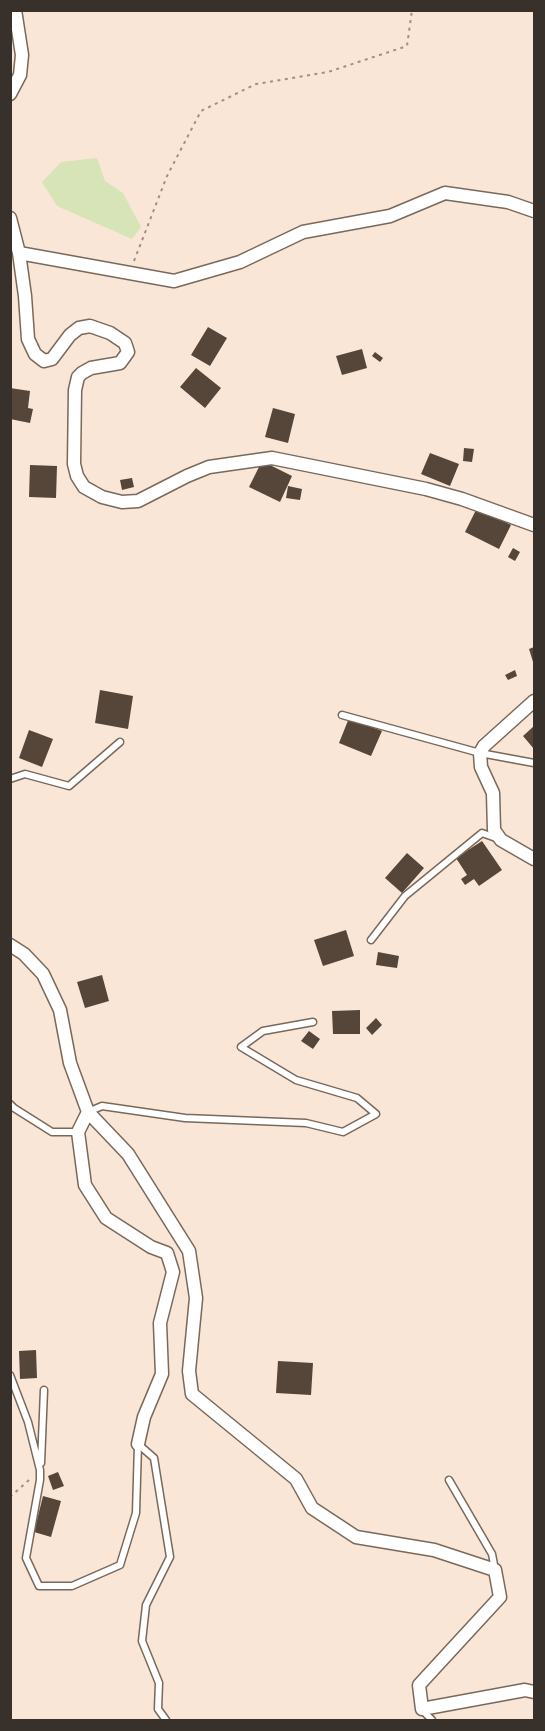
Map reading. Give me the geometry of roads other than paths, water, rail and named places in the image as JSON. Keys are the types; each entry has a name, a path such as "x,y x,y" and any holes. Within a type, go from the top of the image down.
{"street":[{"path":"10,94 20,75 22,55 15,10"},
{"path":"19,253 174,281 240,262 303,232 390,216 445,193 508,202 534,211"},
{"path":"10,218 19,253 28,339 35,354 44,361 52,359 70,335 79,328 90,326 110,333 125,343 128,352 120,363 91,368 78,377 75,390 74,464 76,476 84,487 102,497 122,502 138,501 209,467 272,458 426,489 462,499 534,525"},
{"path":"534,701 484,746 480,753 481,767 493,793 493,825 501,840 534,859"},
{"path":"10,945 24,954 43,974 60,1010 70,1063 88,1112 128,1154 189,1251 196,1298 189,1371 192,1394 296,1479 312,1508 356,1537 434,1550 495,1570 501,1597 419,1685 422,1709 525,1690 534,1692"},
{"path":"88,1112 78,1132 85,1185 106,1218 151,1247 167,1253 173,1272 160,1323 162,1374 144,1417 138,1444"}],"lane":[{"path":"342,715 480,753 534,764"},
{"path":"10,779 26,774 69,786 120,742"},
{"path":"371,940 405,896 482,833 501,840"},
{"path":"88,1112 102,1106 185,1118 306,1123 343,1132 376,1114 357,1098 296,1080 241,1047 263,1031 313,1022"},
{"path":"10,1104 52,1131 78,1132"},
{"path":"10,1375 28,1422 40,1470"},
{"path":"44,1390 40,1480 26,1558 39,1586 72,1586 120,1565 136,1513 138,1444"},
{"path":"138,1444 154,1458 170,1557 146,1605 142,1641 159,1683 159,1709 166,1720"},
{"path":"449,1480 492,1554 495,1570"},
{"path":"422,1709 432,1720"}]}
